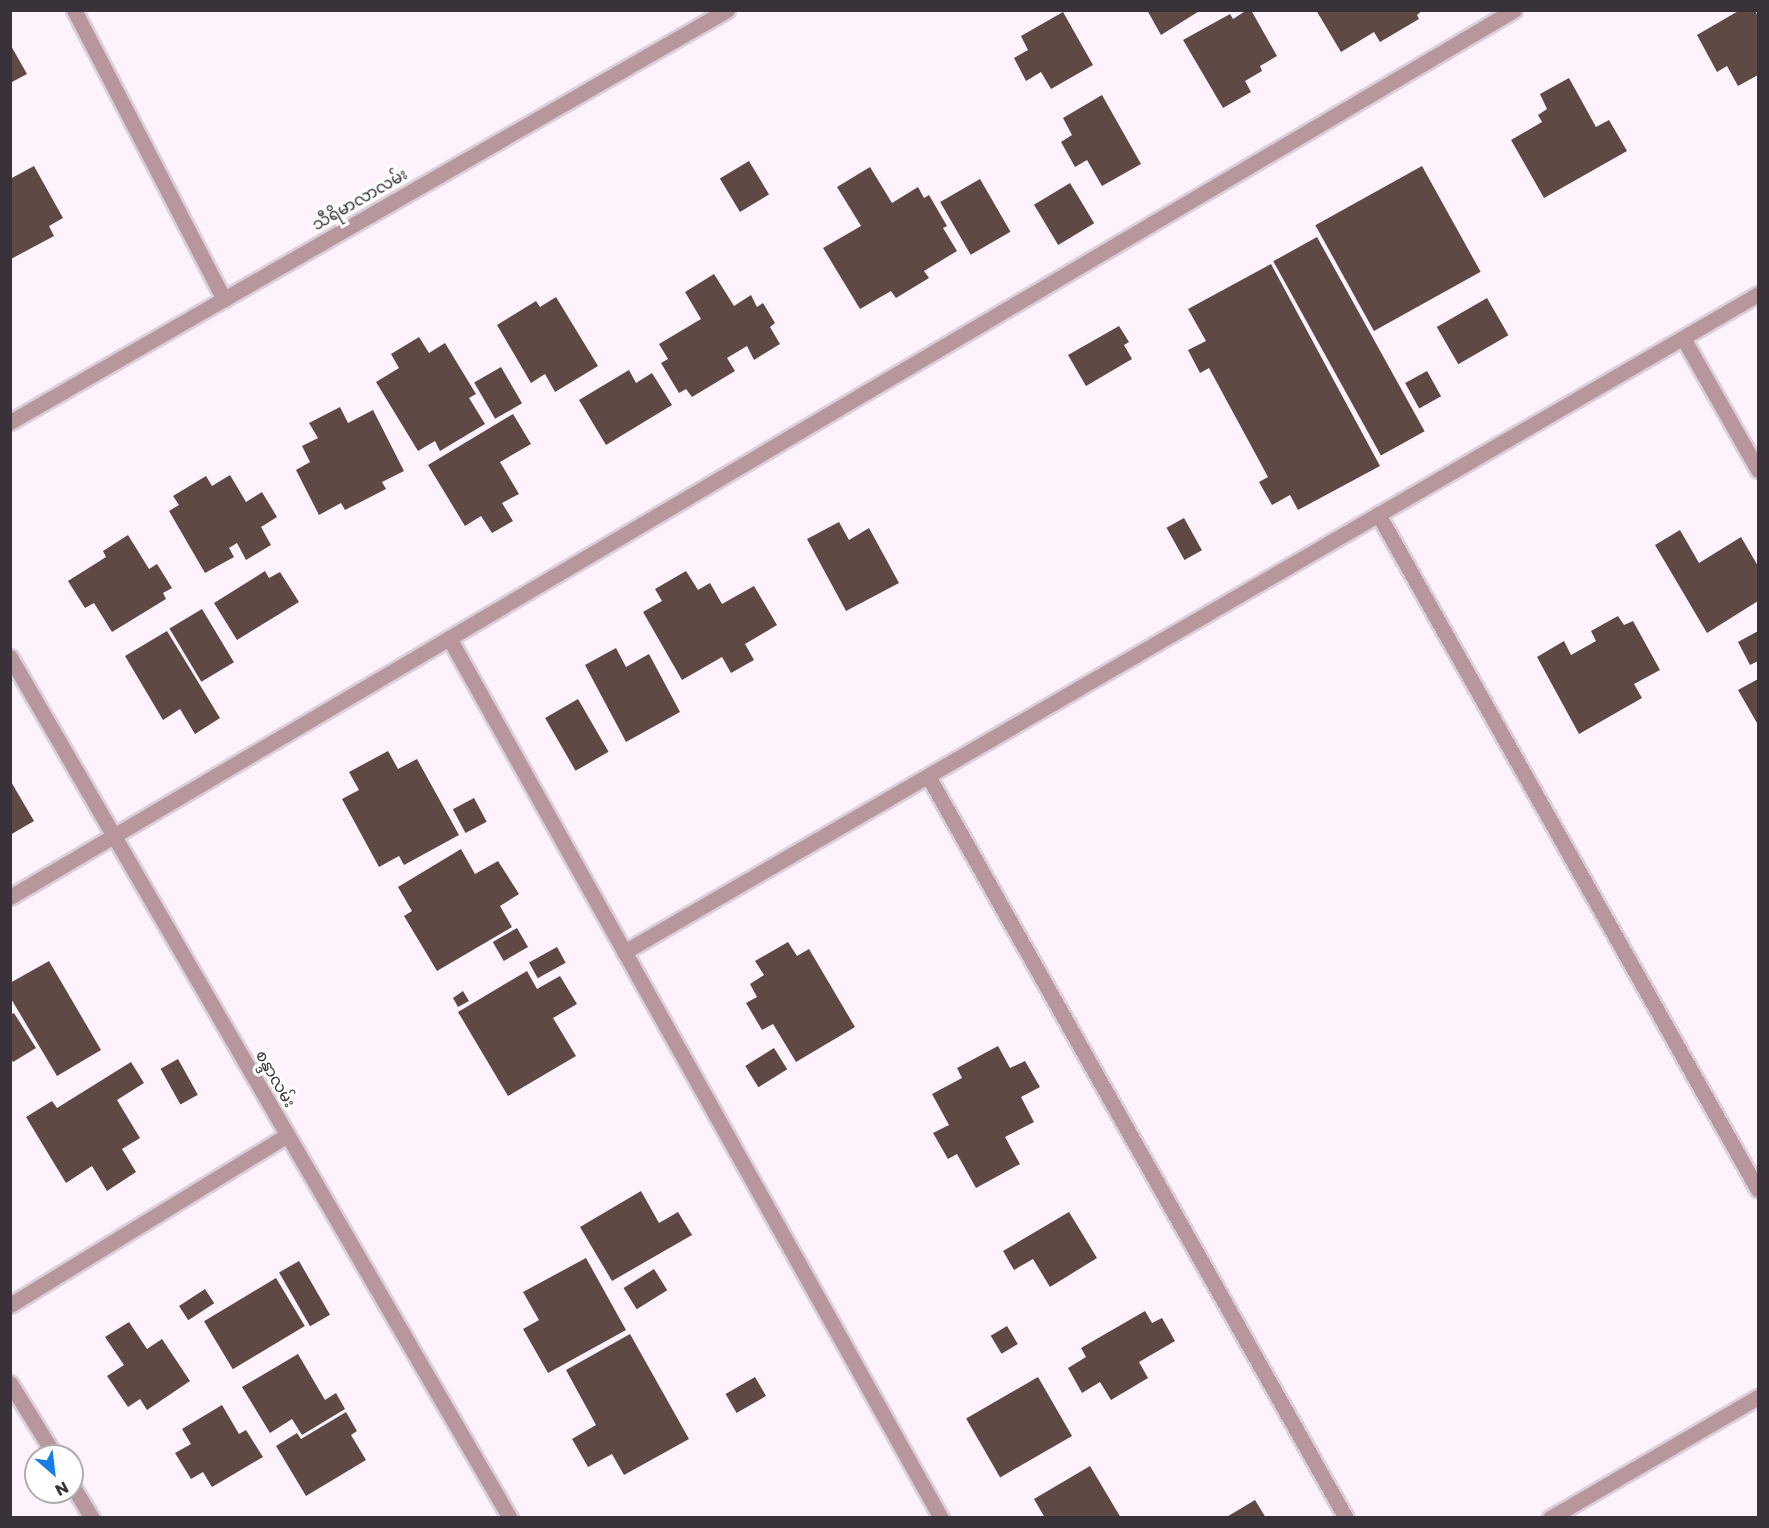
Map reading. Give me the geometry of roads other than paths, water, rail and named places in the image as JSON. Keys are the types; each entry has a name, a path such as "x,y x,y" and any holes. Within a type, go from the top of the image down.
{"street":[{"path":"74,10 224,299"},
{"name":"သီရိမာလာလမ်း","path":"10,422 728,10"},
{"path":"10,897 1514,10"},
{"path":"624,952 1758,294"},
{"path":"1683,338 1758,470"},
{"path":"1378,514 1758,1190"},
{"path":"449,638 941,1518"},
{"name":"စန္ဒာလမ်း","path":"10,657 510,1518"},
{"path":"928,776 1346,1518"},
{"path":"10,1305 287,1135"},
{"path":"10,1383 48,1444"},
{"path":"1550,1518 1758,1397"},
{"path":"84,1504 92,1518"}]}
